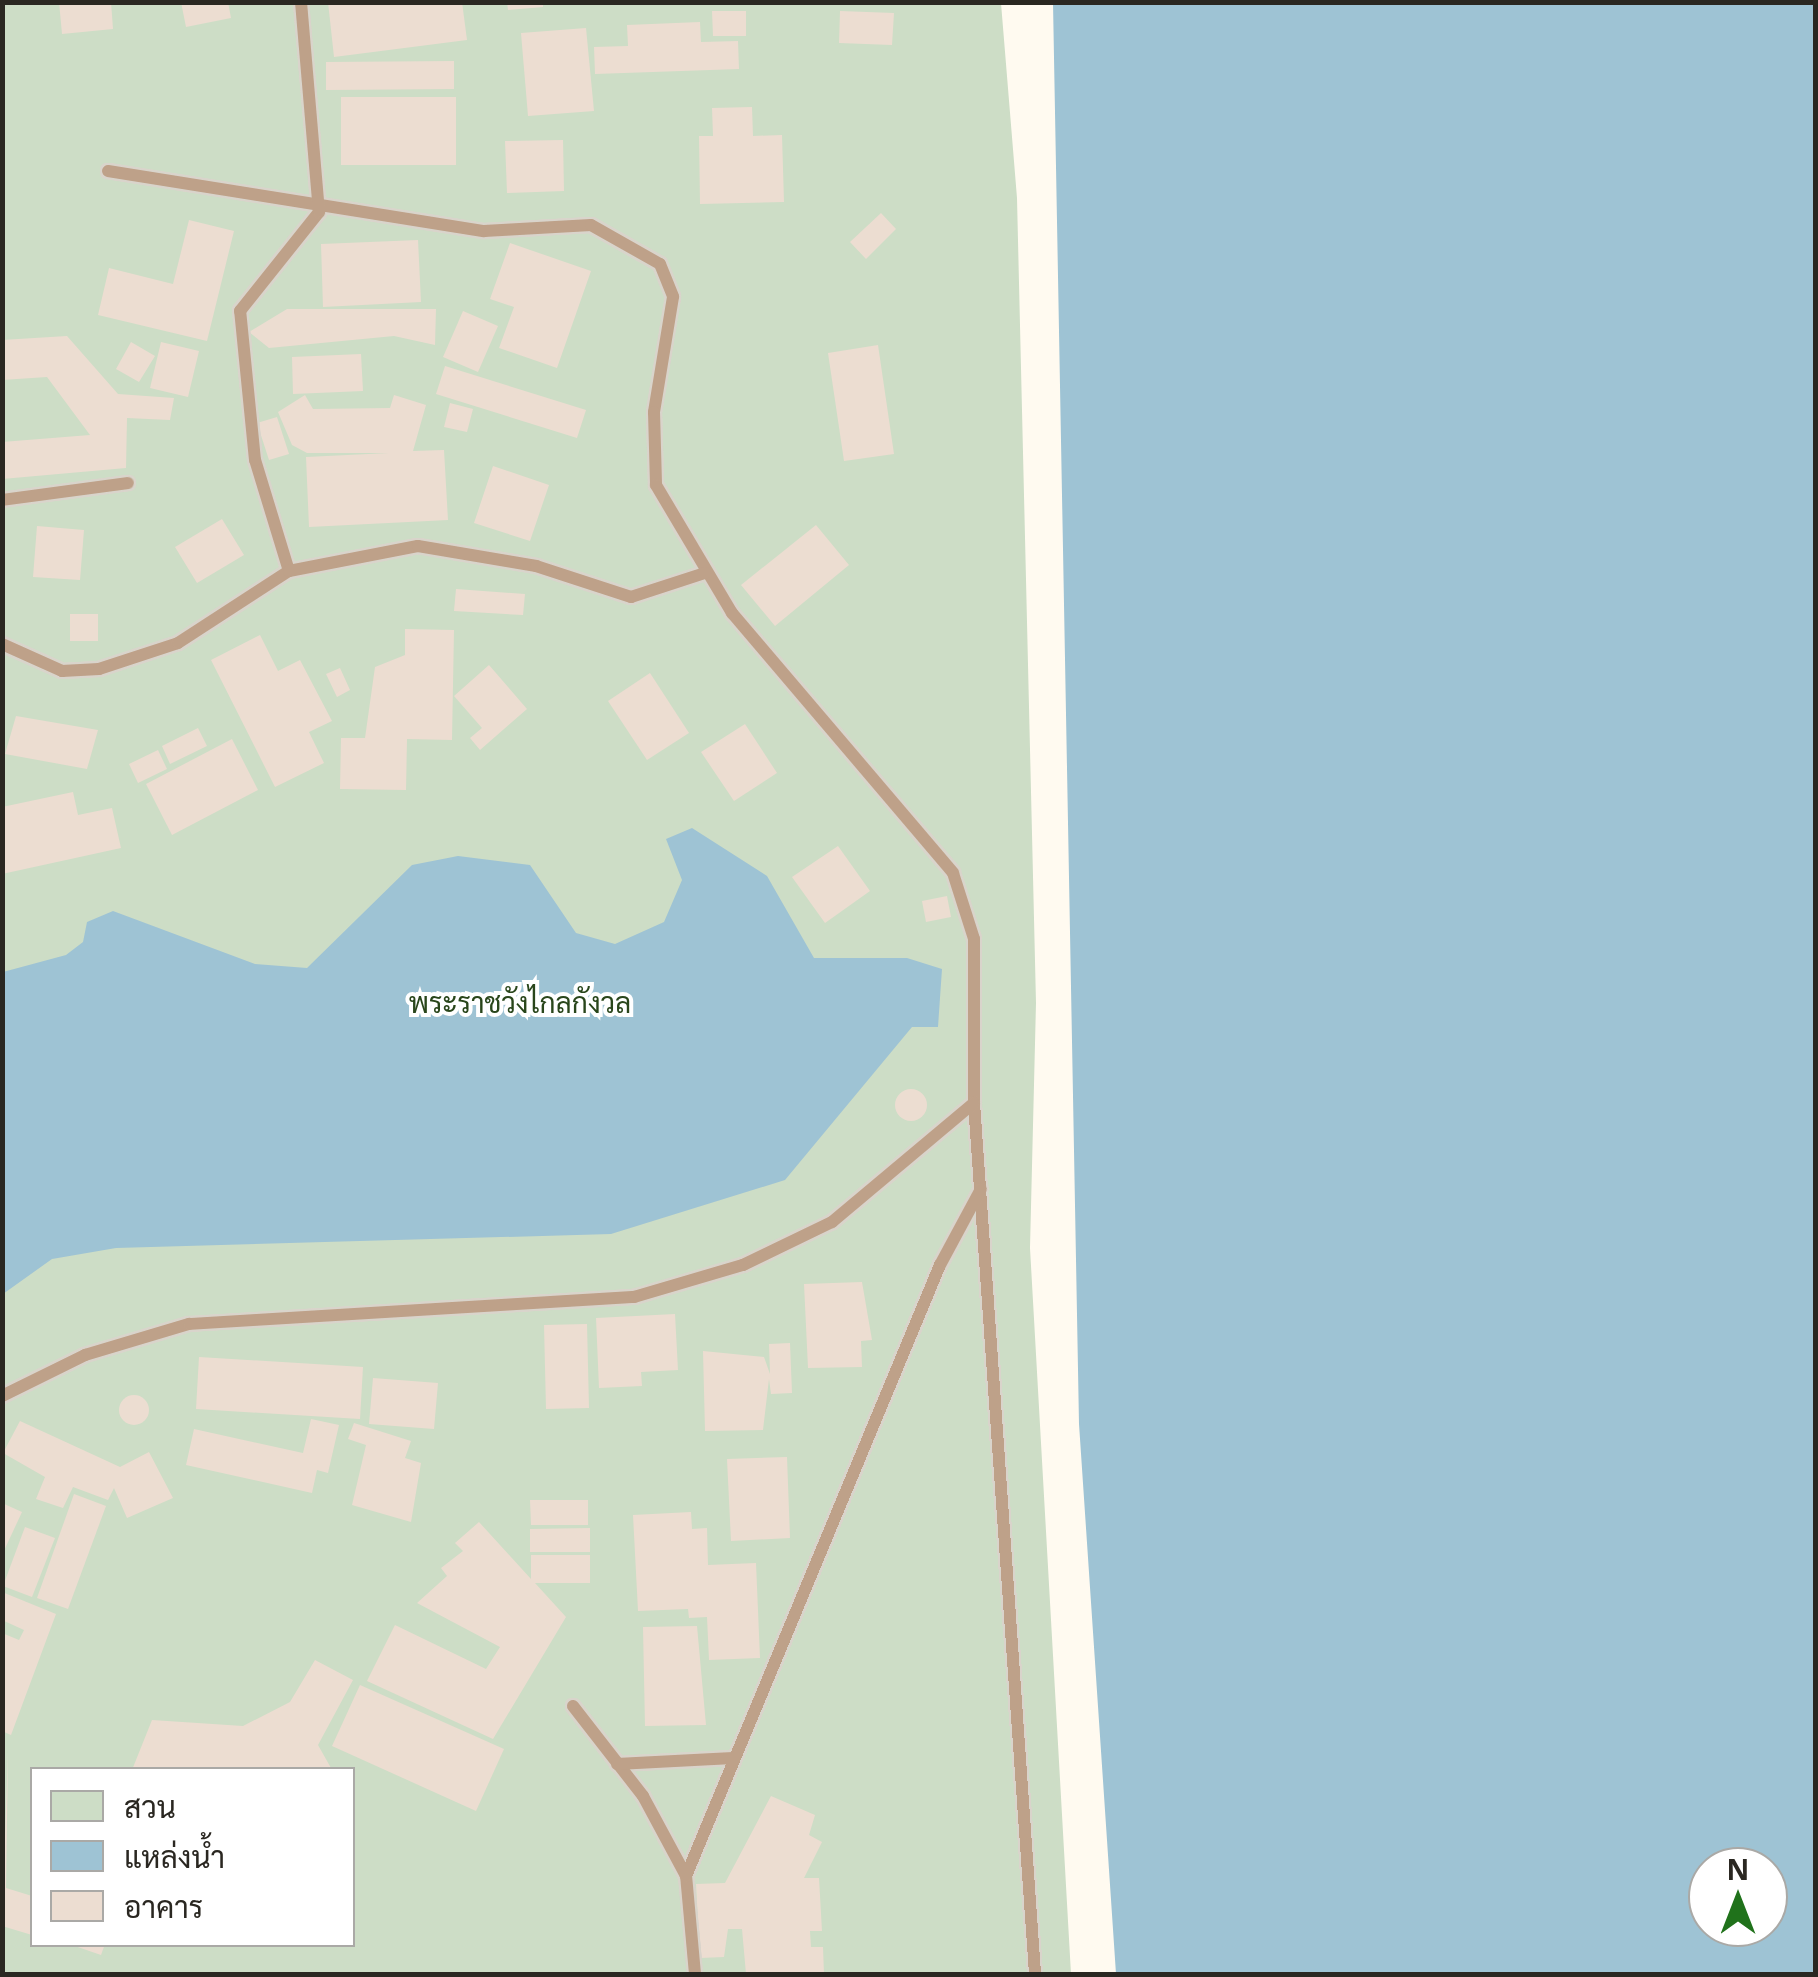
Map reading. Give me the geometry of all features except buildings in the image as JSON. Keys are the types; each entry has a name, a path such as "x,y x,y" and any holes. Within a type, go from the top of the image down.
{"lane":[{"path":"289,571 254,460 240,310 319,212 301,2"},
{"path":"108,171 319,212 484,230 591,225 660,264 672,297 654,412 656,484 705,573 953,873 974,939 974,1103 1035,1974"},
{"path":"2,500 128,483"},
{"path":"2,644 62,671 99,670 178,643 289,571 418,546 536,566 631,597 705,573"},
{"path":"2,1396 85,1355 189,1324 634,1298 725,1270 832,1222 974,1103"},
{"path":"686,1876 733,1758 901,1375 940,1264 981,1188"},
{"path":"573,1706 617,1764 686,1876 695,1974"},
{"path":"617,1764 733,1758"}],"green space":[{"name":"พระราชวังไกลกังวล","path":"3,3 1001,3 1017,198 1036,1003 1030,1248 1071,1974 3,1974"}],"water":[{"path":"1053,3 1815,3 1815,1974 1116,1974 1079,1424"},
{"path":"692,828 767,876 814,958 907,958 942,969 938,1027 912,1027 785,1180 611,1234 116,1248 52,1259 3,1294 3,972 66,955 83,942 87,922 113,911 255,964 307,968 412,865 458,856 530,865 576,933 615,944 664,922 682,880 666,839"}]}
